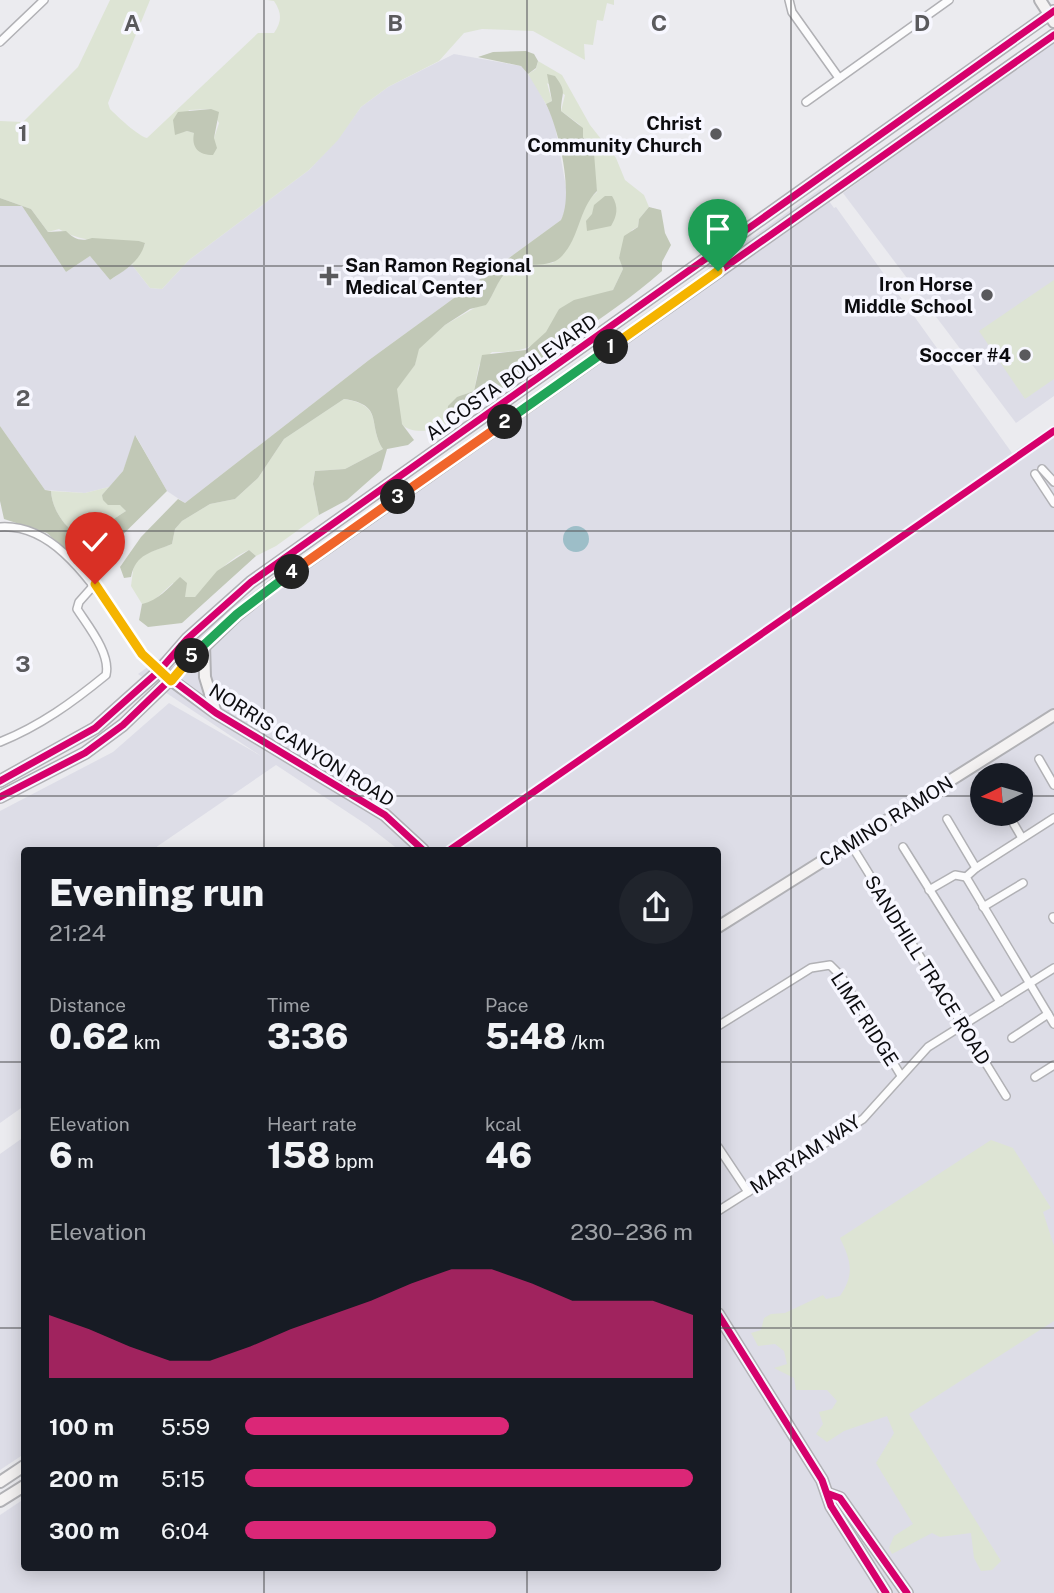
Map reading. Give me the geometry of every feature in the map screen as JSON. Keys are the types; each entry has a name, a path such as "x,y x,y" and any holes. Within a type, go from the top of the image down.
{"main road":[{"path":"1040,0 1052,16"},
{"name":"ALCOSTA BOULEVARD","path":"0,781 95,728 251,582 1052,16"},
{"name":"ALCOSTA BOULEVARD","path":"0,797 86,754 123,725 171,681 204,645 277,583 1054,34"},
{"path":"204,645 205,677 216,713"},
{"name":"NORRIS CANYON ROAD","path":"160,670 216,713 398,824 420,847"},
{"name":"CAMINO RAMON","path":"721,925 1054,715"},
{"path":"721,1319 829,1494 831,1506 886,1593"},
{"path":"0,1482 21,1468"},
{"path":"0,1501 21,1488"},
{"path":"829,1494 840,1498 907,1593"}],"street":[{"path":"0,42 44,0"},
{"path":"789,0 798,22 839,78"},
{"path":"931,0 937,8"},
{"path":"806,102 949,0"},
{"path":"1054,482 1038,471 1054,503"},
{"path":"0,527 12,526 40,534 95,584 142,654 160,670"},
{"path":"0,741 24,732 71,704 106,675 108,667 97,641 78,609 79,603 95,584"},
{"path":"1039,760 1054,785"},
{"path":"966,877 976,867 1054,818"},
{"path":"947,820 976,867"},
{"path":"1015,826 1022,838"},
{"name":"SANDHILL TRACE ROAD","path":"850,843 1006,1096"},
{"path":"903,847 1000,1002"},
{"path":"929,890 955,875 966,877"},
{"path":"966,877 1052,1019 1012,1038"},
{"path":"983,907 1023,883"},
{"name":"LIME RIDGE","path":"721,1024 811,968 830,965 841,976 900,1074"},
{"name":"MARYAM WAY","path":"721,1208 863,1119 900,1074 928,1047 1054,968"},
{"path":"1035,1077 1054,1065"},
{"path":"721,1152 748,1192"}],"shaded area":[{"name":"Iron Horse Middle School","path":"1054,42 1054,396 1016,423 843,193"},
{"name":"San Ramon Regional Medical Center","path":"454,54 521,66 535,83 554,120 566,187 566,209 561,220 369,360 185,503 167,491 136,436 123,471 109,487 85,493 45,490 0,426 0,206 22,206 66,272 90,256 110,280 132,265 150,288 162,289 189,260 309,170 337,140 361,107 388,87"},
{"path":"820,189 834,208 836,207 1012,453 1054,425 1054,1593 0,1593 0,1515 21,1501 21,1571 721,1571 721,847 395,847 367,825 276,765 156,847 21,847 21,1108 0,1123 0,811 113,752 169,703 261,756 138,674"},
{"path":"21,1139 21,1456 0,1470 0,1154"}],"green space":[{"path":"110,0 150,0 108,103 110,109 122,121 147,138 258,33 274,33 280,21 280,13 274,1 267,0 614,0 614,5 607,3 603,21 597,20 593,45 584,44 585,60 533,31 482,29 464,33 439,61 388,87 361,107 338,140 309,170 189,260 162,289 150,288 132,265 145,244 139,241 108,242 87,239 59,229 48,232 31,209 0,198 0,121 23,122 78,67","holes":["211,109 219,123 214,138 187,131 175,134 189,110"]},
{"path":"526,51 534,54 538,61 536,68 528,74 521,66 478,57 493,52"},
{"path":"538,61 562,75 590,125 616,158 625,180 644,195 649,207 639,219 638,227 632,230 619,257 623,269 613,290 559,309 548,331 534,344 516,351 492,352 479,365 474,391 456,399 450,406 446,424 430,430 411,430 400,420 397,388 415,365 418,349 445,325 490,299 499,281 508,271 522,265 553,263 587,201 597,192 589,142 583,137 580,125 561,111 565,95 547,83 552,101 546,104 528,74 536,69"},
{"path":"547,74 555,76 561,86 561,111 583,128 583,137 594,153 597,191 561,257 549,263 510,270 502,277 486,305 470,309 445,325 419,349 415,365 397,389 402,424 414,440 408,445 387,449 381,470 347,500 319,515 313,484 315,471 345,469 383,449 370,411 357,402 344,399 284,439 258,478 235,499 210,504 182,521 175,529 172,544 141,558 131,577 124,578 120,567 141,537 178,499 185,503 369,360 561,220 565,209 565,179 556,129 546,104 552,101"},
{"path":"211,109 219,112 214,138 217,148 213,155 197,150 194,133 187,131 175,135 173,120 178,112"},
{"path":"605,196 612,196 616,204 611,226 587,231 586,221 592,214 594,205"},
{"path":"0,198 31,209 48,232 66,231 81,240 92,238 139,241 145,243 143,250 136,260 110,280 90,256 66,272 22,206 0,206"},
{"path":"649,207 661,210 665,233 671,245 662,262 662,271 512,382 481,401 447,415 448,406 457,397 474,391 482,355 526,350 546,332 559,309 574,300 613,290 623,269 619,258 624,236 638,227 639,219"},
{"name":"Soccer #4","path":"1054,280 1054,379 1025,399 979,331"},
{"path":"344,399 357,402 370,411 383,449 345,469 315,471 313,484 319,515 276,546 256,556 249,550 240,554 219,571 195,597 185,597 173,583 151,603 142,604 131,586 134,563 142,555 172,544 175,529 182,521 210,504 235,499 258,478 284,439"},
{"path":"0,426 45,490 51,491 55,508 65,524 88,540 97,541 109,522 126,511 120,505 108,505 102,495 123,471 135,435 167,491 97,560 81,564 47,533 4,519 0,501"},
{"path":"109,487 102,495 109,505 121,505 126,511 109,522 97,541 88,540 72,531 60,517 52,500 51,491 85,493"},
{"path":"249,550 256,556 182,623 148,627 139,620 142,604 158,597 180,577 187,583 185,597 195,597 217,571"},
{"path":"991,1140 1013,1148 1051,1208 1043,1212 1054,1246 1054,1321 909,1414 1001,1561 992,1570 981,1571 974,1558 971,1533 940,1537 932,1533 892,1554 889,1548 894,1536 913,1524 876,1463 894,1433 887,1416 844,1431 827,1442 816,1434 823,1424 819,1412 832,1409 837,1401 827,1390 796,1390 794,1378 774,1368 787,1364 784,1351 775,1344 758,1346 751,1333 761,1330 764,1318 771,1314 785,1313 823,1295 826,1299 840,1296 848,1281 850,1267 840,1238"}],"water":[{"path":"576,526 586,529 589,539 586,549 576,552 566,549 563,539 566,529"}],"cycle path":[{"path":"0,781 95,728 160,670 187,639 251,582 1054,11"},
{"path":"0,797 85,753 123,725 237,615 277,583 1054,35"},
{"path":"454,847 1054,431"},
{"path":"163,673 216,713 385,815 420,847"},
{"path":"721,1319 822,1480 831,1506 886,1593"},
{"path":"829,1494 840,1498 907,1593"}],"place":[{"name":"Christ Community Church","path":"716,134"},
{"name":"San Ramon Regional Medical Center","path":"329,276"},
{"name":"Iron Horse Middle School","path":"987,295"},
{"name":"Soccer #4","path":"1025,355"}],"route":[{"path":"95,584 142,654 171,681 195,653 237,614 277,583 718,271"}]}
